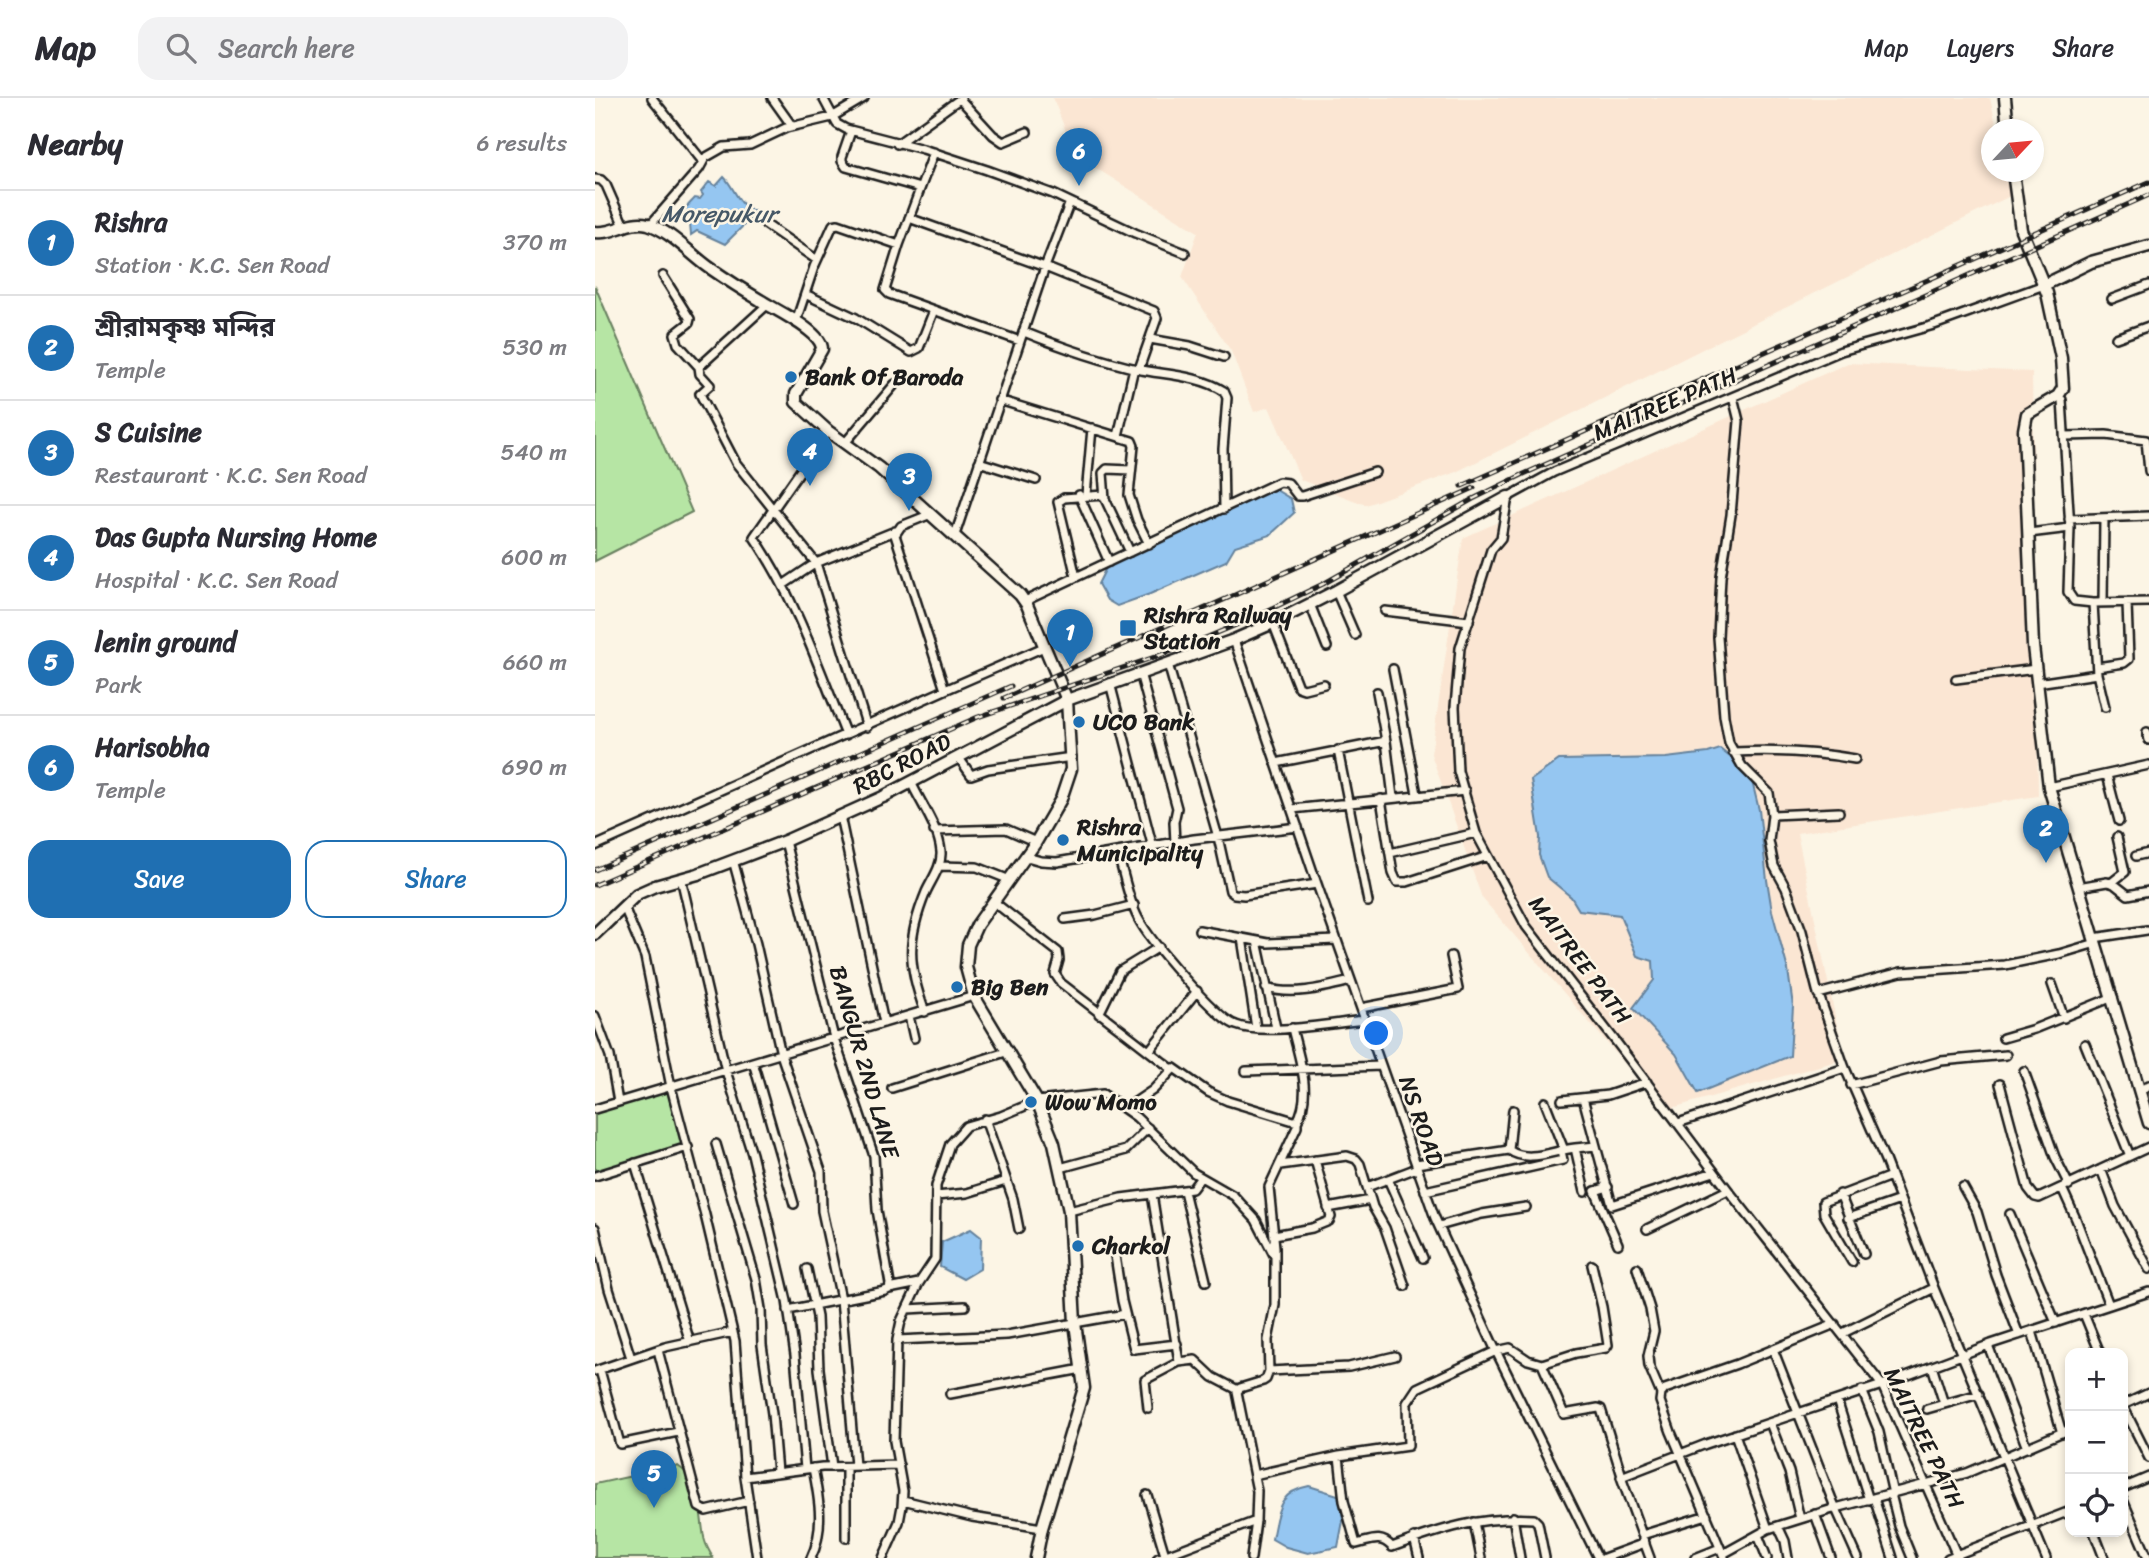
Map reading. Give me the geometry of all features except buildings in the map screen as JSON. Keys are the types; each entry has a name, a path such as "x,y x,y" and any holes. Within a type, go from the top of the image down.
{"street":[{"path":"652,98 700,158 705,158"},
{"path":"772,98 792,126"},
{"path":"823,98 832,117 841,127 934,152 1027,184 1185,253"},
{"path":"650,225 699,169 705,158 720,149 750,145 792,126 832,117 864,98"},
{"path":"897,144 961,98 993,135 1003,142 1027,132"},
{"path":"2005,98 2007,119"},
{"path":"851,131 842,157 846,167 920,188"},
{"path":"934,152 885,290 889,294 1020,341"},
{"path":"595,179 606,185 624,226"},
{"path":"2014,182 2021,230 2044,285 2061,358 2063,388 2058,396 2027,414 2024,430 2036,669 2049,786 2078,887 2144,1088 2149,1123"},
{"path":"955,535 999,400 1070,202"},
{"path":"909,218 1045,267 1154,311 1157,318 1137,368 1118,436"},
{"path":"595,233 636,223 650,225 819,339 822,346 796,394 795,401 828,431 879,468 932,514 1025,601 1067,700 1072,757 1061,799 1027,857 977,925 968,944 966,967 974,996 1037,1101 1054,1143 1069,1212 1075,1323 1082,1368 1083,1397 1042,1528 1036,1558"},
{"path":"796,321 817,260 831,227 836,223 899,245"},
{"path":"765,225 817,260"},
{"path":"2044,285 2091,262 2149,246"},
{"path":"663,276 690,319 675,334 676,341 699,367 700,374 710,385 701,391 701,396 725,444 736,463 816,563 867,727"},
{"name":"MAITREE PATH","path":"1958,1556 1882,1385 1714,1172 1526,926 1476,833 1458,771 1455,707 1460,648 1491,550 1501,538 1508,497 1554,472 1841,351 1934,326 2044,285"},
{"path":"2112,299 2149,285"},
{"path":"805,294 856,318 911,352 919,348 934,310"},
{"path":"699,367 767,304"},
{"path":"2116,338 2149,326"},
{"path":"1024,332 1137,368 1186,377 1221,388 1227,394 1223,449 1224,509"},
{"path":"1150,339 1190,346 1224,357"},
{"path":"845,443 895,384"},
{"path":"1733,397 1739,421 1731,515 1721,577 1718,637 1724,716 1733,752 1742,766 1769,793 1772,815 1769,841 1774,866 1786,888 1802,931 1818,994 1851,1085 1891,1176 1934,1288 2046,1558"},
{"path":"999,400 1134,443 1129,488 1132,506 1149,544"},
{"path":"2062,400 2070,528 2068,592 2078,602 2149,602"},
{"path":"1092,428 1082,495 1109,562"},
{"path":"828,431 754,537 783,585 846,735"},
{"path":"2065,436 2106,435 2147,440 2149,471"},
{"path":"979,462 1037,480"},
{"path":"1130,552 1103,495 1104,471 1131,470"},
{"path":"1025,601 1279,482 1288,483 1298,496 1302,496 1375,472"},
{"path":"1076,577 1058,502 1064,498 1082,495 1103,495"},
{"name":"RBC ROAD","path":"595,934 637,894 785,841 912,782 1067,700 1234,640 1273,623 1508,497"},
{"path":"783,585 816,563 932,514"},
{"path":"2069,519 2149,516"},
{"path":"2103,603 2104,518"},
{"path":"2029,533 2070,528"},
{"path":"895,531 945,691"},
{"path":"1336,591 1355,635"},
{"path":"2094,603 2097,671 2105,707"},
{"path":"2037,683 2097,671 2129,659 2127,603"},
{"path":"1310,604 1327,647"},
{"path":"1385,611 1469,621"},
{"path":"1273,623 1298,687 1304,689 1324,684"},
{"name":"NS ROAD","path":"1234,640 1425,1191 1496,1351 1598,1558"},
{"path":"595,846 1044,647"},
{"path":"1168,664 1218,837 1229,889 1234,894 1244,895 1317,884"},
{"path":"1393,669 1417,794"},
{"path":"1956,679 2036,669"},
{"path":"1140,673 1177,808 1174,822 1175,843"},
{"path":"1111,683 1153,848"},
{"path":"1377,692 1393,797"},
{"path":"1276,763 1386,741"},
{"path":"1338,750 1368,902"},
{"path":"1733,752 1833,755 1855,760"},
{"path":"959,758 971,775 985,770 1072,757"},
{"path":"2049,786 2149,765"},
{"path":"2107,775 2119,821"},
{"path":"912,782 941,854 939,866 926,893 912,934 914,980 925,1012"},
{"path":"1292,809 1465,791"},
{"path":"1381,799 1395,880 1401,883 1488,856"},
{"path":"1772,815 1839,812"},
{"path":"840,816 884,1023"},
{"path":"1027,857 1057,862 1298,827"},
{"path":"934,831 1006,829 1036,842"},
{"path":"1390,853 1476,833"},
{"path":"2111,883 2125,872 2117,837"},
{"name":"BANGUR 2ND LANE","path":"785,841 834,1038 874,1156 877,1210 889,1289"},
{"path":"1117,852 1137,917 1173,966 1228,1021 1256,1028 1292,1028 1365,1020"},
{"path":"2136,856 2149,853"},
{"path":"733,860 781,1054 821,1171 822,1212 841,1299 855,1466"},
{"path":"939,866 977,867 1010,880"},
{"path":"681,878 726,1071 752,1154 788,1310 809,1469 820,1517 811,1558"},
{"path":"2078,887 2097,882 2111,883 2128,895 2149,891"},
{"path":"994,902 1054,948 1060,957 1055,974 1057,978 1099,1014 1172,1069 1228,1101 1260,1113 1297,1122"},
{"path":"1065,919 1134,905"},
{"path":"624,907 645,957 671,1087 733,1332 745,1477 757,1558"},
{"path":"1199,930 1268,943 1336,940"},
{"path":"1818,994 1901,972 2005,965 2059,954 2095,940 2147,930"},
{"path":"1242,938 1256,1028"},
{"path":"1257,941 1276,1028"},
{"path":"1099,1014 1120,971 1159,947"},
{"path":"1361,1008 1458,989 1451,956"},
{"path":"1266,988 1280,992 1297,992 1351,981"},
{"path":"2052,984 2064,1018"},
{"path":"1149,1051 1198,991"},
{"path":"595,1109 974,996"},
{"path":"2003,1038 2113,998"},
{"path":"595,1016 610,1056 618,1102"},
{"path":"909,1016 915,1038"},
{"path":"1148,1408 1145,1380 1179,1362 1195,1360 1213,1377 1238,1390 1266,1379 1269,1371 1268,1340 1275,1305 1274,1235 1269,1187 1297,1127 1306,1091 1292,1028"},
{"path":"2085,1044 2130,1156"},
{"path":"892,1088 1009,1051"},
{"path":"1851,1085 1941,1061 2006,1055"},
{"path":"753,1062 795,1204"},
{"path":"1246,1071 1381,1066"},
{"path":"1678,1123 1845,1068"},
{"path":"1125,1109 1153,1090 1172,1069"},
{"path":"2024,1071 2109,1305"},
{"path":"1562,1100 1608,1096 1647,1082"},
{"path":"2000,1084 2013,1138 2032,1194 2039,1198 2149,1147"},
{"path":"883,1558 899,1522 903,1500 894,1429 897,1340 901,1321 919,1283 935,1259 937,1178 950,1144 966,1125 1037,1101 1101,1094 1125,1109 1201,1177 1228,1191 1246,1208 1263,1232 1274,1255"},
{"path":"1583,1098 1612,1205 1714,1172"},
{"path":"1425,1191 1563,1160 1545,1102"},
{"path":"1509,1150 1513,1110"},
{"path":"985,1119 1019,1229"},
{"path":"1060,1168 1126,1150 1147,1128"},
{"path":"716,1143 756,1279 777,1472"},
{"path":"1367,1187 1417,1166 1509,1150 1517,1156 1597,1146"},
{"path":"595,1175 688,1147"},
{"path":"1575,1148 1584,1192"},
{"path":"1280,1166 1351,1156 1360,1164 1371,1200 1385,1228 1405,1286"},
{"path":"1274,1235 1325,1225 1331,1217 1315,1160"},
{"path":"635,1163 690,1342"},
{"path":"2101,1169 2115,1206 2149,1269"},
{"path":"1852,1262 1821,1206 1827,1199 1891,1176"},
{"path":"1069,1212 1121,1198 1184,1191 1196,1185 1201,1177"},
{"path":"1388,1179 1423,1258"},
{"path":"936,1196 967,1193 1006,1181"},
{"path":"1608,1187 1595,1191 1618,1244"},
{"path":"1962,1187 1977,1212 1996,1275 2019,1335"},
{"path":"1647,1229 1728,1190"},
{"path":"1184,1191 1206,1281"},
{"path":"1151,1194 1179,1362"},
{"path":"1840,1194 1864,1254"},
{"path":"1328,1208 1371,1200"},
{"path":"1848,1218 1900,1200"},
{"path":"1439,1226 1482,1214 1526,1207"},
{"path":"2010,1214 2056,1323"},
{"path":"595,1228 631,1359"},
{"path":"1114,1249 1134,1349 1177,1344"},
{"path":"595,1267 604,1264"},
{"path":"1254,1475 1339,1456 1408,1446 1407,1403 1417,1388 1496,1351 1510,1348 1528,1360 1542,1364 1607,1346 1602,1307 1592,1265"},
{"path":"1637,1268 1654,1331 1648,1356 1649,1366 1661,1394"},
{"path":"807,1269 815,1304 819,1370 832,1467"},
{"path":"788,1310 919,1283"},
{"path":"1843,1333 1934,1288"},
{"path":"1622,1476 1988,1345 2149,1292"},
{"path":"907,1309 965,1306"},
{"path":"897,1340 981,1338 1125,1314"},
{"path":"2084,1314 2098,1348"},
{"path":"1722,1553 1668,1422 1660,1401 1661,1394 1665,1389 1835,1324"},
{"path":"2032,1331 2062,1433"},
{"path":"678,1432 620,1444 597,1371 658,1350 733,1332"},
{"path":"1988,1345 2027,1448"},
{"path":"1773,1349 1858,1558"},
{"path":"658,1350 678,1432 702,1509 706,1511 749,1501"},
{"path":"1269,1371 1349,1367 1395,1356"},
{"path":"1542,1364 1564,1414 1601,1409 1621,1478 1650,1558"},
{"path":"1932,1366 1944,1404"},
{"path":"950,1394 1082,1368"},
{"path":"1238,1390 1258,1506 1251,1558"},
{"path":"1862,1390 1879,1432 1899,1526 1912,1558"},
{"path":"2128,1404 2149,1393"},
{"path":"1927,1409 1979,1394"},
{"path":"1837,1400 1893,1558"},
{"path":"2126,1411 2149,1458"},
{"path":"1770,1423 1789,1472 1800,1519"},
{"path":"1695,1558 1722,1553 1768,1530 1815,1514 1967,1472 2065,1432"},
{"path":"1735,1434 1768,1530"},
{"path":"1339,1456 1345,1501 1355,1544 1379,1538 1386,1540 1392,1547 1459,1524 1513,1517 1535,1519 1545,1558"},
{"path":"745,1477 832,1467 899,1465"},
{"path":"846,1466 846,1538"},
{"path":"2128,1486 2149,1477"},
{"path":"1147,1494 1167,1556 1256,1521"},
{"path":"903,1500 972,1517 1042,1528"},
{"path":"2128,1512 2148,1558"},
{"path":"1948,1558 2065,1513"},
{"path":"1815,1514 1831,1558"},
{"path":"1604,1558 1643,1539 1707,1515"},
{"path":"1513,1517 1520,1558"},
{"path":"1473,1522 1481,1558"},
{"path":"1778,1526 1785,1541 1788,1558"},
{"path":"1759,1535 1767,1558"},
{"path":"2096,1537 2105,1558"},
{"path":"1414,1538 1419,1558"}],"shaded area":[{"path":"1053,98 1990,98 1995,119 1981,119 1981,182 2009,182 2012,195 1456,472 1366,505 1301,480 1269,407 1254,412 1231,351 1182,277 1198,232 1075,155"},
{"path":"1848,363 2032,372 2038,796 1797,833 1844,1059 1665,1110 1482,898 1431,754 1463,538"}],"green space":[{"path":"595,286 692,512 595,561"},
{"path":"671,1087 688,1147 595,1176 595,1109"},
{"path":"678,1466 696,1489 706,1546 713,1558 595,1558 595,1484"}],"water":[{"name":"Morepukur","path":"724,177 742,203 757,212 725,244 697,231 691,235 690,224 678,216 695,198 700,199 703,195 701,192 709,182 716,186"},
{"path":"1276,490 1291,499 1294,513 1270,535 1235,546 1226,561 1150,594 1117,606 1107,600 1098,584 1109,562"},
{"path":"1720,749 1750,773 1759,810 1772,911 1788,970 1793,1006 1790,1056 1698,1093 1676,1054 1633,1008 1654,980 1653,961 1637,956 1620,915 1579,910 1571,897 1547,877 1539,855 1540,837 1531,780 1559,760 1666,758"},
{"path":"971,1229 981,1237 980,1269 963,1279 940,1267 942,1242"},
{"path":"1309,1486 1341,1496 1343,1521 1338,1547 1308,1553 1286,1547 1272,1539 1278,1512 1285,1498 1298,1489"}],"railway":[{"path":"1462,486 2149,182"},
{"path":"595,885 978,717 1184,647 1248,620 1323,584 1473,499 1524,474 2149,195"},
{"path":"1004,698 1474,488"},
{"path":"595,870 1011,686"}],"place":[{"name":"Harisobha","path":"1079,186"},
{"name":"Bank Of Baroda","path":"791,377"},
{"name":"Das Gupta Nursing Home","path":"810,486"},
{"name":"S Cuisine","path":"909,511"},
{"name":"Rishra Railway Station","path":"1128,628"},
{"name":"Rishra","path":"1070,667"},
{"name":"UCO Bank","path":"1079,722"},
{"name":"Rishra Municipality","path":"1063,840"},
{"name":"শ্রীরামকৃষ্ণ মন্দির","path":"2046,863"},
{"name":"Big Ben","path":"957,987"},
{"name":"Wow Momo","path":"1031,1102"},
{"name":"Charkol","path":"1078,1246"},
{"name":"lenin ground","path":"654,1508"}]}
